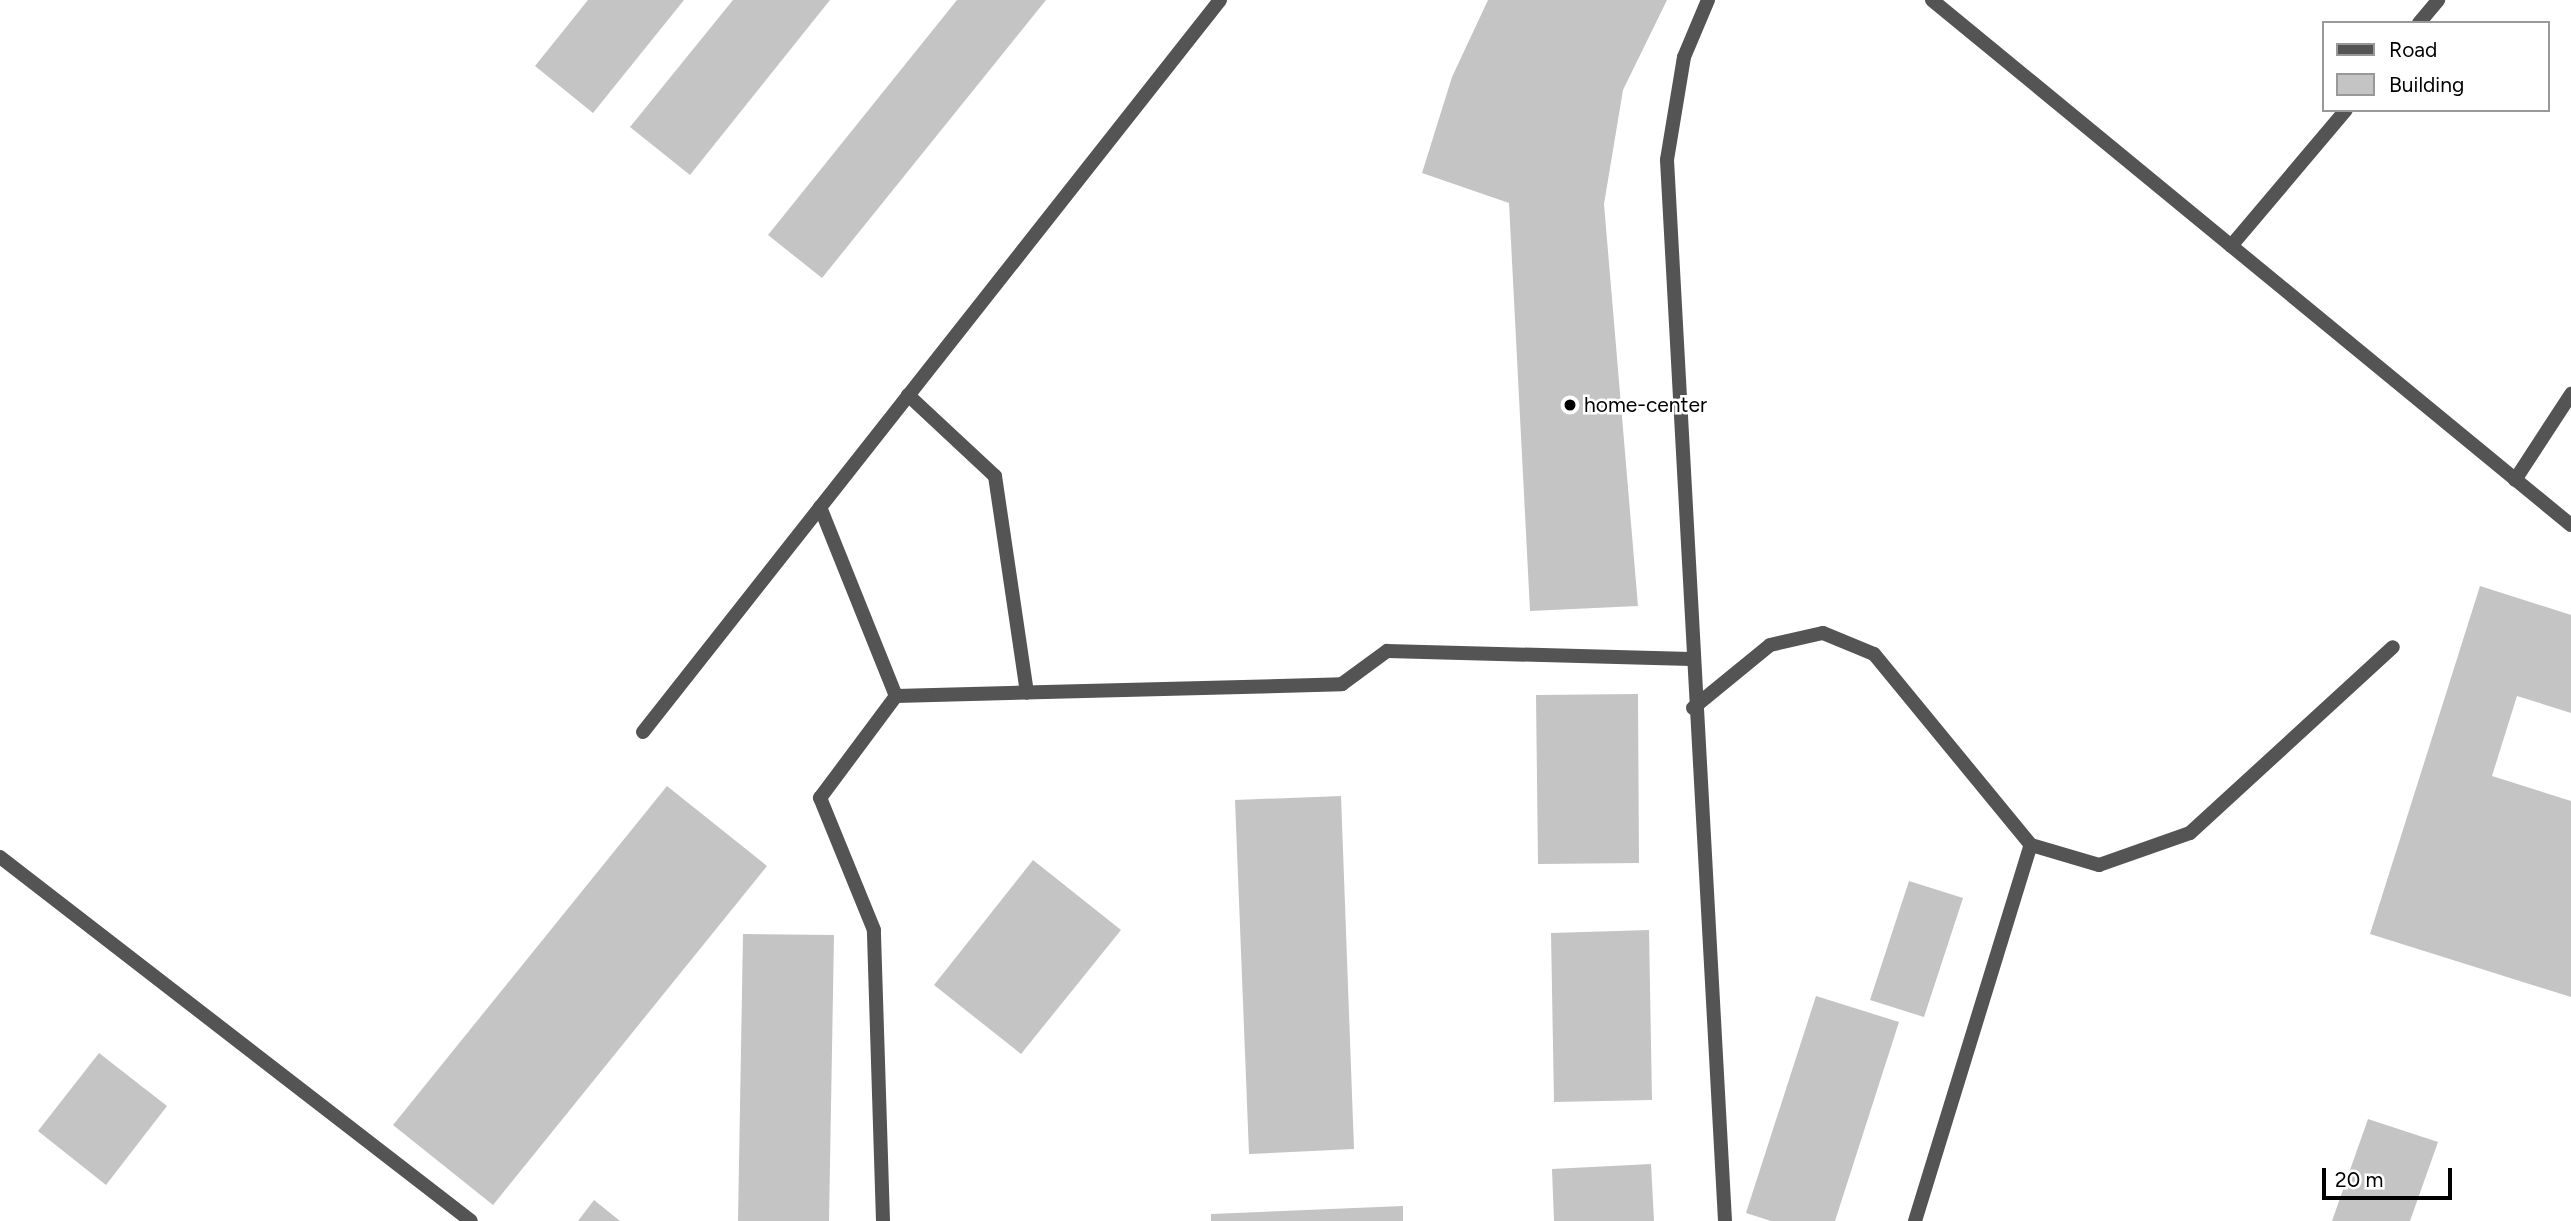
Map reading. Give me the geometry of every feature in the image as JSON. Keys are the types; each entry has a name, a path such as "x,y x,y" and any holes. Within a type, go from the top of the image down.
{"street":[{"path":"643,732 1220,0"},
{"path":"1708,0 1684,57 1667,160 1693,708 1725,1221"},
{"path":"1932,0 2571,525"},
{"path":"2421,21 2438,0"},
{"path":"2231,246 2344,112"},
{"path":"2515,480 2571,394"},
{"path":"908,396 995,476 1027,692"},
{"path":"820,507 896,696"},
{"path":"1693,708 1770,645 1823,633 1874,654 2031,845 2099,865 2190,833 2393,648"},
{"path":"896,696 1342,684 1387,651 1691,659"},
{"path":"883,1221 874,930 820,798 896,696"},
{"path":"1915,1221 2031,845"},
{"path":"0,857 471,1221"}],"building":[{"path":"588,0 684,0 593,113 535,66"},
{"path":"733,0 830,0 690,175 630,127"},
{"path":"957,0 1046,0 822,278 768,235"},
{"name":"home-center","path":"1488,0 1667,0 1623,90 1604,204 1638,606 1530,611 1509,203 1422,173 1452,77"},
{"path":"2480,586 2571,615 2571,713 2517,696 2492,776 2571,801 2571,997 2370,934"},
{"path":"1638,694 1639,863 1538,864 1536,695"},
{"path":"667,786 767,866 493,1205 393,1125"},
{"path":"1341,796 1354,1149 1249,1154 1235,800"},
{"path":"1033,860 1121,930 1021,1054 934,985"},
{"path":"1909,881 1963,898 1924,1017 1870,1000"},
{"path":"1649,930 1652,1100 1554,1102 1551,933"},
{"path":"743,934 834,935 829,1221 738,1221"},
{"path":"1816,996 1899,1022 1835,1221 1771,1221 1746,1213"},
{"path":"99,1053 167,1106 106,1185 38,1131"},
{"path":"2368,1119 2438,1142 2410,1221 2332,1221"},
{"path":"1651,1164 1654,1221 1554,1221 1552,1169"},
{"path":"594,1200 620,1221 578,1221"},
{"path":"1403,1206 1403,1221 1211,1221 1211,1214"}],"place":[{"name":"home-center","path":"1570,405"}]}
